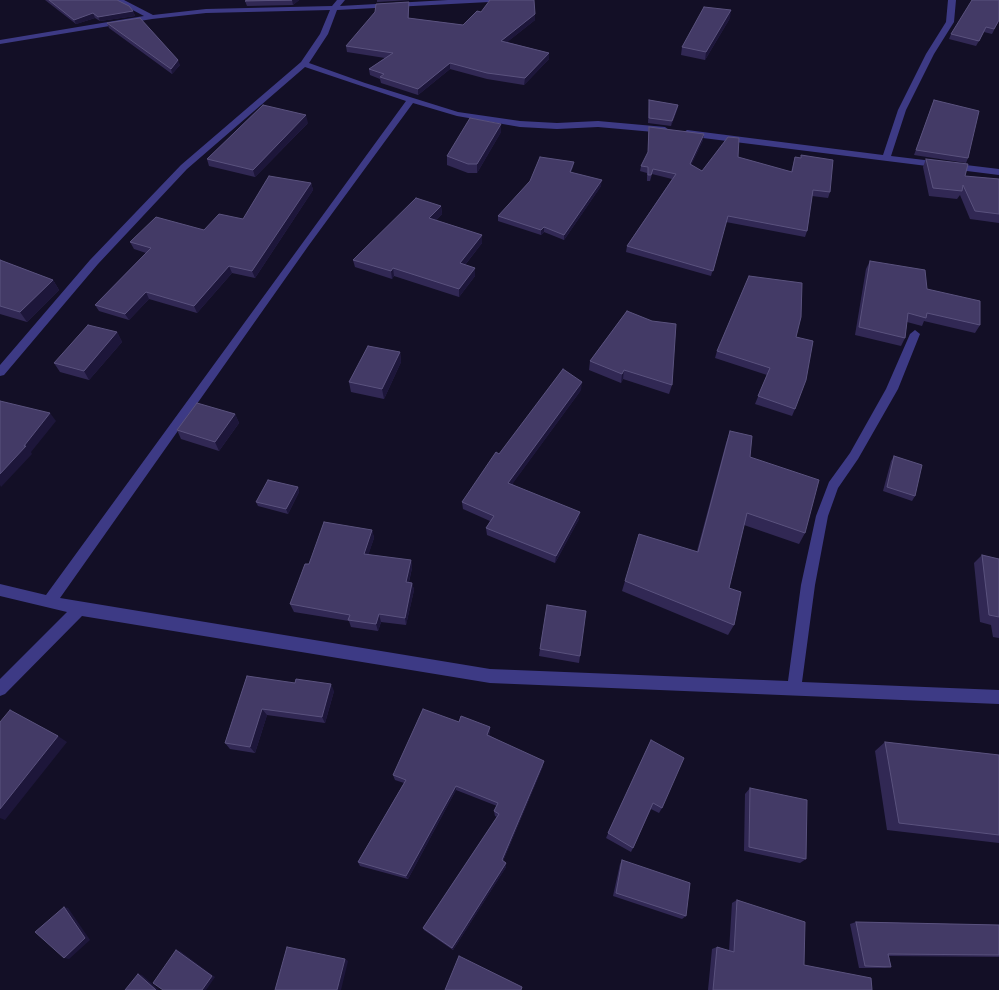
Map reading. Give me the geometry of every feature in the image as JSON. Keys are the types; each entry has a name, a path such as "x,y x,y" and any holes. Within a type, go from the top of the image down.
{"street":[{"path":"118,0 152,17"},
{"path":"0,372 94,262 184,167 304,64 324,34 334,8 340,0"},
{"path":"0,42 152,17 206,11 334,8 489,0"},
{"path":"886,159 902,110 930,54 950,22 952,0"},
{"path":"304,64 457,114 520,124 557,126 598,124 670,130"},
{"path":"50,601 306,243 411,100"},
{"path":"679,132 999,172"},
{"path":"794,689 808,585 822,516 833,486 854,456 892,389 915,334"},
{"path":"0,590 79,609 490,676 999,697"},
{"path":"0,689 79,609"}],"building":[{"path":"49,0 117,0 129,6 133,11 98,17 93,13 74,20"},
{"path":"248,0 292,0 245,1"},
{"path":"490,0 534,0 535,14 501,41 549,53 525,78 487,73 450,63 418,89 380,77 384,74 369,69 393,53 346,46 375,12 376,4 409,2 408,18 463,25 477,11 481,12"},
{"path":"972,0 999,0 999,20 994,29 986,27 979,41 951,34"},
{"path":"704,7 731,10 706,52 682,47"},
{"path":"140,18 178,60 171,69 107,23"},
{"path":"649,100 678,105 672,121 649,118"},
{"path":"934,100 979,111 968,158 916,150"},
{"path":"263,105 306,115 253,170 207,159"},
{"path":"470,118 501,124 477,164 468,164 447,156"},
{"path":"649,127 704,134 690,164 702,171 728,137 739,138 738,157 792,172 795,157 801,158 801,155 833,160 830,192 813,190 807,231 728,216 713,271 627,246 676,174 653,169 651,175 648,175 648,167 641,166 648,152"},
{"path":"540,157 574,162 570,172 602,180 564,235 544,227 541,230 498,216 530,181"},
{"path":"926,159 968,164 965,176 999,179 999,214 975,211 963,185 962,191 933,188"},
{"path":"269,176 311,183 252,271 229,266 194,306 146,292 125,314 95,305 151,248 130,242 156,217 204,230 219,214 243,219"},
{"path":"416,198 441,206 429,218 482,235 460,263 475,268 459,289 393,268 391,271 353,260"},
{"path":"0,260 53,280 20,312 0,306"},
{"path":"870,261 925,270 927,289 980,301 980,325 927,313 926,318 908,313 905,338 859,327"},
{"path":"749,276 802,283 801,317 796,337 813,341 806,380 795,409 758,396 770,368 717,351"},
{"path":"627,311 652,321 676,324 672,385 624,370 622,374 590,361"},
{"path":"88,325 117,332 84,371 54,363"},
{"path":"368,346 400,352 382,389 349,382"},
{"path":"563,369 582,382 508,483 580,512 556,556 486,528 494,516 462,502 496,452 499,454"},
{"path":"0,401 50,413 24,446 26,446 0,474"},
{"path":"197,403 235,414 215,442 177,430"},
{"path":"730,431 752,436 750,457 819,480 805,533 747,513 729,588 741,592 734,625 625,581 639,534 698,552"},
{"path":"894,456 922,465 915,496 887,487"},
{"path":"268,480 298,487 286,509 256,502"},
{"path":"324,522 372,530 364,554 411,560 406,582 412,583 405,618 379,614 376,624 348,620 350,615 290,604 305,564 309,564"},
{"path":"982,555 999,559 999,617 989,615"},
{"path":"547,605 586,611 580,656 540,649"},
{"path":"247,676 295,683 296,679 331,684 322,717 262,709 250,747 225,743"},
{"path":"423,709 459,722 461,716 490,727 487,735 544,761 502,860 506,863 452,948 423,928 499,814 494,811 498,803 456,786 406,876 358,862 406,780 393,775"},
{"path":"10,710 58,736 0,809 0,722"},
{"path":"651,740 684,758 662,808 653,803 633,848 608,833"},
{"path":"885,742 999,755 999,835 899,823"},
{"path":"750,788 807,800 806,859 749,847"},
{"path":"622,860 690,883 686,916 616,893"},
{"path":"737,900 805,922 804,965 871,978 872,990 713,990 717,947 734,952"},
{"path":"64,907 85,938 64,958 35,932"},
{"path":"856,922 999,925 999,955 888,954 891,967 865,966"},
{"path":"287,947 345,959 337,990 275,990"},
{"path":"176,950 212,976 202,990 163,990 153,983"},
{"path":"459,956 522,987 521,990 445,990"},
{"path":"138,974 156,990 125,990"}]}
